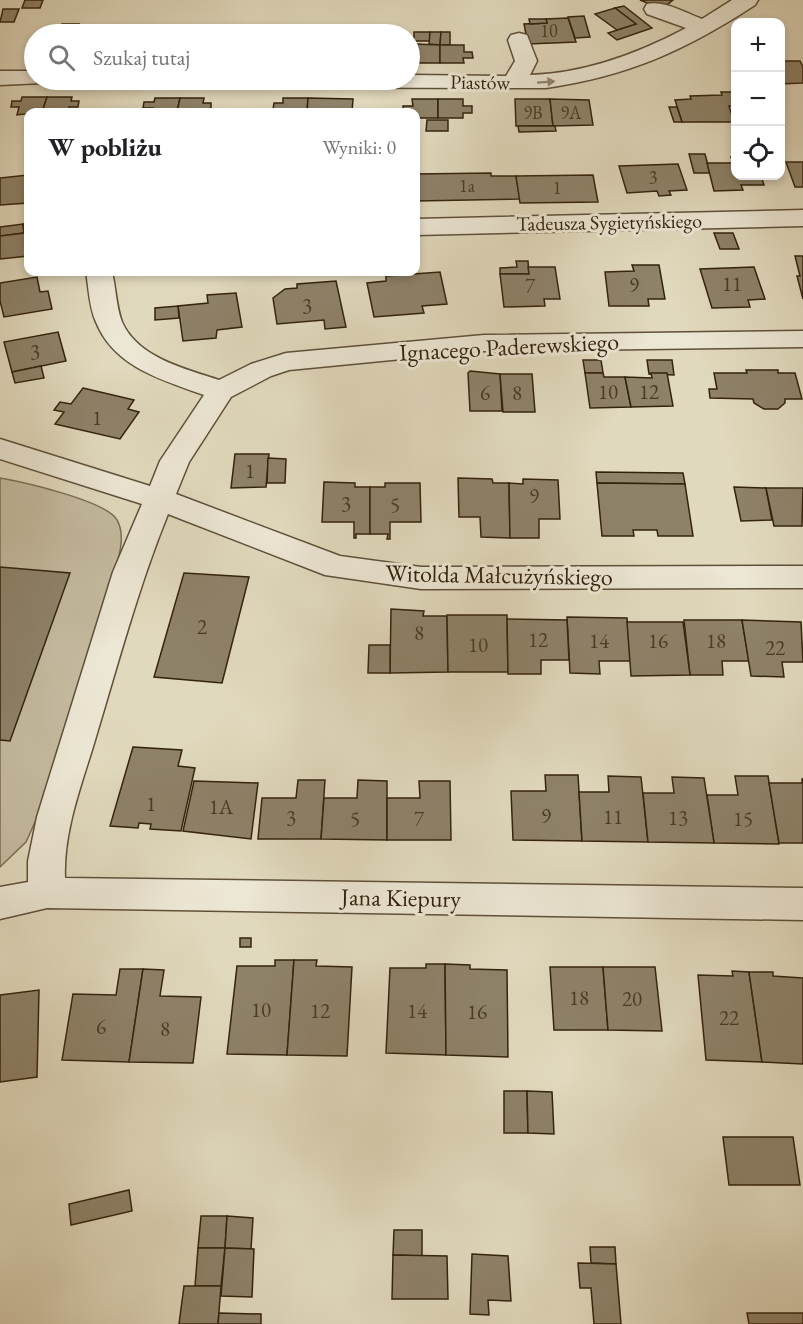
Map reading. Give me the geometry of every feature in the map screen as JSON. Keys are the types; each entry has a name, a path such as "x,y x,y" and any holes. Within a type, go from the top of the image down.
{"street":[{"name":"Piastów","path":"420,82 555,81 615,69 650,56 705,28 747,0"},
{"path":"655,9 705,28"},
{"path":"514,83 526,61 519,40"},
{"path":"0,78 24,78"},
{"name":"Tadeusza Sygietyńskiego","path":"420,227 803,218"},
{"path":"47,893 46,861 55,817 129,572 175,462 221,391 141,360 121,344 109,323 100,276"},
{"name":"Ignacego Paderewskiego","path":"221,391 261,370 286,362 484,343 803,339"},
{"name":"Witolda Małcużyńskiego","path":"0,449 159,499 336,567 421,578 803,577"},
{"name":"Jana Kiepury","path":"0,903 47,893 803,904"}],"shaded area":[{"path":"0,478 63,493 98,506 117,520 121,542 113,580 36,820 26,842 0,867"}],"building":[{"path":"25,0 43,0 40,8 22,8"},
{"path":"640,0 673,0 662,9"},
{"path":"624,6 652,28 617,40 608,33 636,24 615,8"},
{"path":"615,8 636,24 617,30 595,14"},
{"path":"3,9 19,9 14,22 0,22"},
{"path":"584,16 590,37 575,38 568,17"},
{"path":"568,18 576,42 528,44 524,24 547,23 546,19"},
{"path":"529,19 546,19 547,23 530,24"},
{"path":"420,32 430,32 430,41 420,41"},
{"path":"430,32 441,32 440,45 429,44"},
{"path":"441,32 450,32 450,45 440,45"},
{"path":"420,44 440,45 440,63 420,63"},
{"path":"440,45 464,45 464,52 472,52 473,58 463,58 464,63 440,63"},
{"path":"785,61 800,61 803,67 803,83 785,84"},
{"path":"721,92 731,92 731,106 729,106 731,122 682,122 675,100 691,99 690,96 722,95"},
{"path":"22,97 47,97 43,108 24,108 24,114 17,115 19,107 11,107 12,101 21,101"},
{"path":"47,97 72,97 71,101 79,101 78,107 43,108"},
{"path":"155,98 180,98 178,108 143,108 144,102 154,102"},
{"path":"180,98 204,98 203,103 211,103 211,108 178,108"},
{"path":"283,98 308,98 307,108 273,108 274,103 283,103"},
{"path":"308,98 353,99 352,108 307,108"},
{"path":"412,99 438,99 438,118 420,118 420,108 403,108 403,106 413,106"},
{"path":"438,99 463,99 463,106 472,106 472,113 463,113 463,118 438,118"},
{"path":"515,99 550,99 553,126 516,126"},
{"path":"550,99 589,100 593,125 553,126"},
{"path":"669,107 677,107 682,122 674,122"},
{"path":"427,120 448,120 448,131 426,131"},
{"path":"518,126 555,126 556,131 519,132"},
{"path":"689,154 705,154 710,173 694,173"},
{"path":"786,162 803,162 803,187 795,187"},
{"path":"707,163 731,163 731,180 762,180 764,185 741,185 743,190 714,191"},
{"path":"678,164 687,190 669,191 671,195 659,196 657,191 627,193 619,166"},
{"path":"491,173 491,176 516,176 520,199 420,201 420,174"},
{"path":"24,175 24,203 0,205 0,178"},
{"path":"593,175 598,202 520,203 516,176"},
{"path":"23,224 24,233 0,236 0,227"},
{"path":"24,233 24,256 0,259 0,236"},
{"path":"714,233 733,233 739,249 720,249"},
{"path":"795,256 803,256 803,299 797,276 800,276"},
{"path":"516,261 528,261 529,274 500,274 500,268 517,267"},
{"path":"632,265 659,265 665,299 648,299 649,306 609,306 605,272 634,271"},
{"path":"528,267 555,267 560,299 544,299 545,306 504,307 500,274 529,274"},
{"path":"754,267 765,299 748,300 750,307 712,308 700,269"},
{"path":"440,272 447,304 422,306 424,313 374,317 367,283 386,281 386,276 420,276 420,273"},
{"path":"37,277 40,292 48,291 52,309 4,317 0,301 0,283"},
{"path":"336,281 346,327 325,329 324,320 277,324 273,298 285,289 297,288 297,284"},
{"path":"236,293 242,327 217,330 216,338 183,341 178,306 208,303 207,295"},
{"path":"178,306 179,318 155,320 155,308"},
{"path":"58,332 66,361 12,372 4,342"},
{"path":"583,360 601,360 603,373 585,373"},
{"path":"647,360 672,360 674,375 649,374"},
{"path":"41,366 44,378 15,383 12,372"},
{"path":"746,370 778,370 778,373 795,373 802,399 785,399 785,403 778,409 764,409 754,403 753,399 710,398 709,389 717,389 714,373 747,373"},
{"path":"470,371 500,374 502,411 470,411 468,373"},
{"path":"585,373 603,373 604,377 625,377 631,407 590,408"},
{"path":"651,373 667,373 673,406 631,407 625,377 652,378"},
{"path":"500,374 532,374 535,412 503,412"},
{"path":"83,388 134,400 128,409 139,412 120,439 55,424 64,412 54,410 60,402 71,404"},
{"path":"235,454 269,454 266,487 231,488"},
{"path":"268,458 286,459 285,483 267,483"},
{"path":"596,472 683,473 685,484 597,483"},
{"path":"458,478 492,479 493,483 509,483 510,538 481,537 480,517 459,517"},
{"path":"523,479 558,480 560,519 539,519 539,538 510,538 509,483 523,484"},
{"path":"324,482 355,483 355,487 370,487 370,534 356,534 354,538 354,522 322,522"},
{"path":"385,483 420,483 421,522 390,522 390,539 387,539 388,534 370,534 370,487 385,487"},
{"path":"597,483 685,484 693,536 658,536 657,530 633,530 634,536 602,536"},
{"path":"734,487 766,488 772,520 741,521"},
{"path":"766,488 803,488 802,526 774,526"},
{"path":"0,567 70,573 10,741 0,740"},
{"path":"184,573 249,577 222,683 154,677"},
{"path":"391,609 424,611 423,616 447,616 448,672 390,673"},
{"path":"447,615 507,615 508,672 448,672"},
{"path":"567,617 627,618 631,661 599,661 600,674 570,673"},
{"path":"507,619 567,620 569,660 541,660 541,674 508,674"},
{"path":"684,620 742,620 749,661 722,661 723,675 690,675"},
{"path":"742,620 801,622 803,662 782,662 784,677 751,676"},
{"path":"627,622 683,622 690,675 631,676"},
{"path":"369,645 390,645 390,673 368,673"},
{"path":"133,747 182,750 178,766 195,768 181,831 150,829 151,824 139,823 138,828 110,826"},
{"path":"545,775 578,775 582,841 513,840 511,791 546,791"},
{"path":"608,776 641,777 648,842 582,841 579,792 609,792"},
{"path":"735,776 768,776 779,844 714,843 707,795 738,795"},
{"path":"672,777 704,778 714,843 648,842 643,793 674,793"},
{"path":"802,779 803,843 779,843 769,783 802,783"},
{"path":"298,780 325,780 321,839 258,839 262,798 296,798"},
{"path":"358,780 387,781 387,840 321,839 324,798 357,798"},
{"path":"194,781 258,783 251,839 183,831"},
{"path":"419,781 450,781 451,840 387,840 387,798 420,798"},
{"path":"240,938 251,938 251,947 240,947"},
{"path":"275,960 294,960 287,1055 227,1054 237,966 275,966"},
{"path":"294,960 317,960 316,966 352,967 347,1056 287,1055"},
{"path":"426,964 445,964 446,1055 386,1053 390,968 426,968"},
{"path":"445,964 470,965 470,969 507,970 508,1057 446,1055"},
{"path":"550,967 603,967 608,1030 554,1030"},
{"path":"603,967 655,967 662,1031 608,1030"},
{"path":"120,969 143,969 129,1062 62,1060 73,994 116,995"},
{"path":"143,969 164,970 160,996 201,997 193,1063 129,1062"},
{"path":"732,971 749,972 762,1062 706,1060 698,975 733,976"},
{"path":"749,972 773,972 773,976 803,978 803,1064 762,1062"},
{"path":"39,990 37,1077 0,1082 0,995"},
{"path":"504,1091 527,1091 528,1133 504,1133"},
{"path":"527,1091 552,1092 554,1134 528,1133"},
{"path":"723,1137 793,1137 800,1185 729,1185"},
{"path":"129,1190 132,1211 71,1225 69,1204"},
{"path":"201,1216 227,1216 225,1248 198,1248"},
{"path":"227,1216 253,1218 251,1249 225,1248"},
{"path":"394,1230 422,1230 422,1256 393,1255"},
{"path":"590,1247 615,1247 616,1264 591,1263"},
{"path":"198,1248 225,1248 221,1286 195,1286"},
{"path":"225,1248 254,1249 252,1297 221,1296"},
{"path":"472,1254 508,1256 511,1301 488,1300 489,1315 470,1314"},
{"path":"393,1255 447,1256 448,1299 392,1299"},
{"path":"578,1263 616,1264 621,1324 594,1324 591,1288 580,1288"},
{"path":"184,1286 221,1286 218,1324 179,1324"},
{"path":"219,1313 261,1314 261,1324 218,1324"},
{"path":"747,1313 803,1313 803,1324 749,1324"}]}
